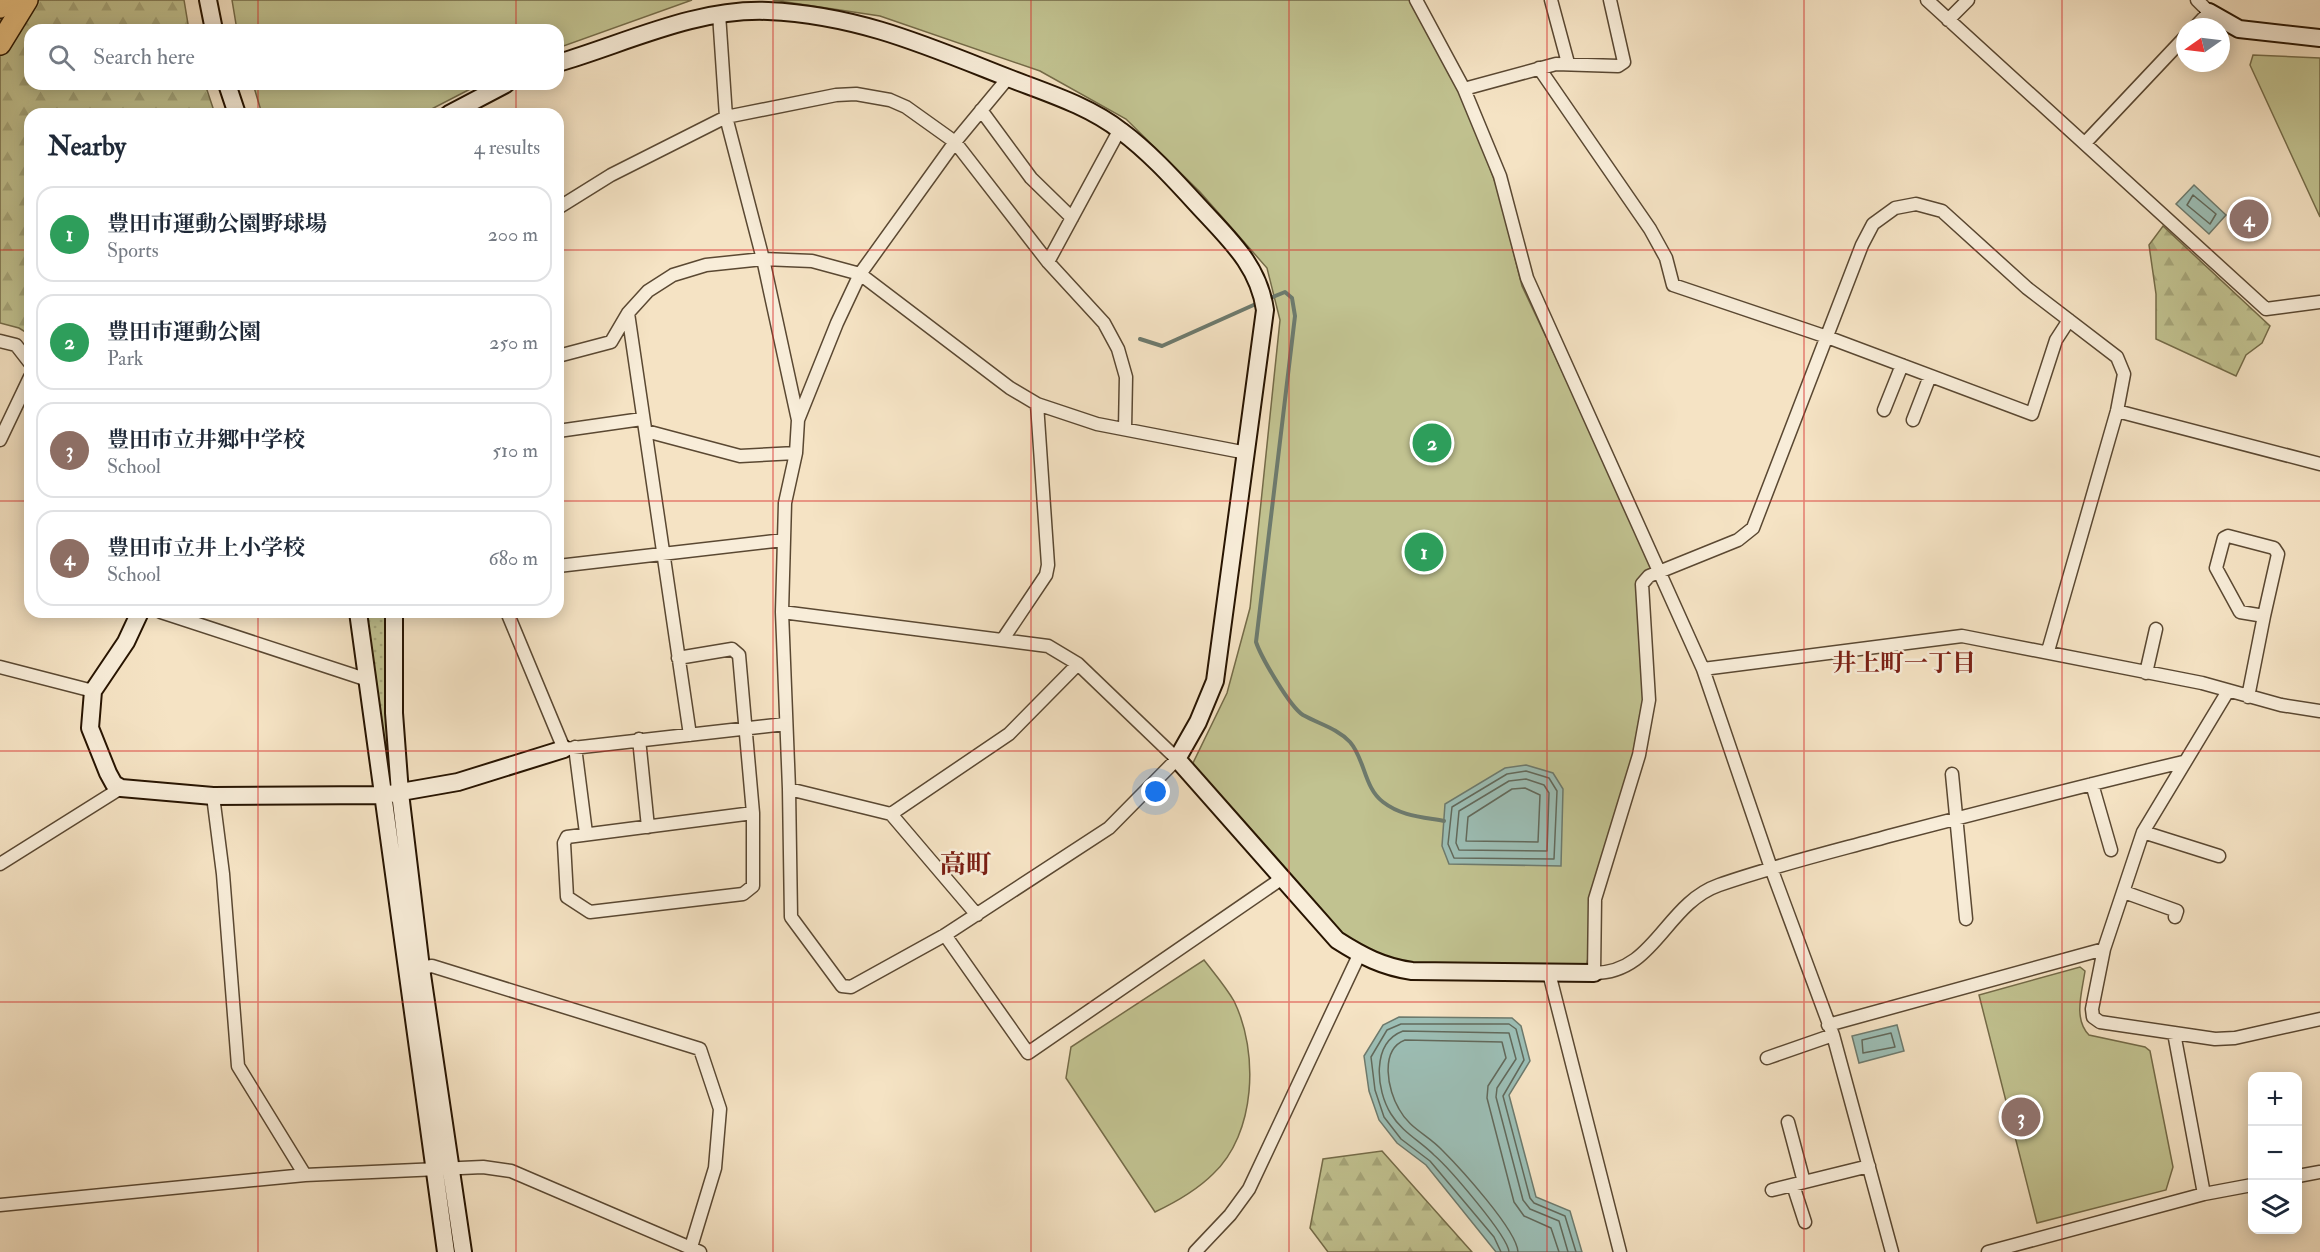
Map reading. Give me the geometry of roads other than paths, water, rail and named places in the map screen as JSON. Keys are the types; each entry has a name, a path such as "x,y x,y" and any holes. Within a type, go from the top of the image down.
{"highway":[{"path":"0,7 4,0"},
{"path":"0,44 27,0"}],"street":[{"path":"208,0 213,24"},
{"path":"1416,0 1464,89 1500,176 1527,278 1703,669 1771,868 1831,1030 1892,1252"},
{"path":"1551,0 1568,63"},
{"path":"1464,89 1539,68 1568,63 1618,66 1624,62 1610,0"},
{"path":"1927,0 2086,142 2265,309 2320,302"},
{"path":"1948,20 1968,0"},
{"path":"2203,6 2239,29 2320,38"},
{"path":"564,61 665,28 719,7 835,18 901,35 1064,99 1120,129 1164,169 1244,255 1262,289 1265,310 1264,328 1215,681 1198,722 1177,759 1109,828 945,935 851,987 842,986 791,917 782,612 783,540 785,503 796,453 798,420 763,259 726,117 719,7"},
{"path":"2086,142 2176,47"},
{"path":"1539,68 1650,229 1666,258 1673,285 1827,337 2032,414 2056,340 2069,320"},
{"path":"798,420 837,323 860,274 955,142 1008,78"},
{"path":"230,90 235,108"},
{"path":"460,108 495,90"},
{"path":"564,204 611,175 726,117 836,95 856,94 890,100 906,107 955,142 1048,262 1097,313 1113,336 1126,377 1125,429"},
{"path":"981,110 1031,178 1072,218"},
{"path":"1048,262 1120,129"},
{"path":"1594,973 1594,898 1639,755 1649,700 1642,584 1646,578 1658,572 1738,540 1753,528 1868,233 1879,217 1894,208 1910,205 1942,211 2027,288 2105,345 2121,364 2124,374 2116,411 2048,651"},
{"path":"564,354 611,342 628,313 648,291 673,275 706,265 763,259 812,261 860,274 1010,388 1037,404 1097,424 1247,453"},
{"path":"628,313 690,735"},
{"path":"0,341 16,345 24,355"},
{"path":"1884,410 1902,365"},
{"path":"1913,420 1930,376"},
{"path":"0,441 24,390"},
{"path":"1003,639 1046,575 1048,565 1037,404"},
{"path":"2116,411 2320,464"},
{"path":"564,431 644,425 740,456 796,453"},
{"path":"2248,697 2278,554 2274,548 2228,536 2224,538 2216,568 2240,612 2264,616"},
{"path":"564,565 783,540"},
{"path":"782,612 1048,646 1078,664 1177,759 1337,940 1359,955 1386,967 1412,971 1617,972 1644,954 1683,908 1701,893 1771,868 2183,762"},
{"path":"137,618 126,642 93,691 90,728 108,773 114,784 121,788 213,796 392,794 458,782 569,748 785,724"},
{"path":"178,618 368,680"},
{"path":"359,618 368,680 392,794 421,968 463,1252"},
{"path":"394,618 392,794 434,1169 446,1252"},
{"path":"510,618 569,748 586,833"},
{"path":"2146,673 2156,629"},
{"path":"1703,669 1962,636 2048,651 2202,683 2248,697 2320,711"},
{"path":"678,658 737,651 747,729 753,813 754,883 743,894 590,912 567,897 564,843 567,837 753,813"},
{"path":"891,814 1009,735 1078,664"},
{"path":"0,668 93,691"},
{"path":"2228,692 2183,762 2143,832 2104,948 2092,1009 2093,1017 2100,1023 2235,1038 2320,1019"},
{"path":"639,739 648,827"},
{"path":"1952,774 1966,919"},
{"path":"2092,784 2111,850"},
{"path":"0,864 121,788"},
{"path":"789,789 891,814 977,915"},
{"path":"213,796 223,874 238,1066 305,1175"},
{"path":"2143,832 2219,856"},
{"path":"945,935 1028,1053 1281,879"},
{"path":"2124,892 2177,911 2175,917"},
{"path":"1767,1058 1831,1030 2104,948"},
{"path":"1195,1252 1230,1215 1249,1189 1359,955"},
{"path":"0,1205 305,1175 483,1167 512,1171 696,1249 715,1168 720,1109 700,1049 432,966 421,968"},
{"path":"1549,973 1620,1252"},
{"path":"2174,1033 2204,1194"},
{"path":"1788,1122 1805,1222"},
{"path":"1772,1190 1869,1166"},
{"path":"2302,1175 2320,1172"},
{"path":"1988,1252 2204,1194 2248,1186"}],"water":[{"path":"2194,185 2226,215 2209,234 2176,204"},
{"path":"1526,765 1553,773 1563,789 1561,866 1449,864 1442,846 1445,804 1505,768"},
{"path":"1399,1017 1512,1018 1521,1026 1530,1061 1509,1095 1536,1197 1570,1211 1582,1252 1496,1252 1426,1165 1397,1143 1379,1120 1369,1091 1364,1056 1383,1025"},
{"path":"1897,1025 1904,1051 1859,1063 1852,1036"}],"waterway":[{"path":"1268,299 1285,292 1292,298 1295,316 1256,642 1277,681 1297,710 1339,733 1350,742 1372,789 1383,802 1404,813 1444,821"},
{"path":"1140,339 1162,346 1258,303"}],"place":[{"name":"豊田市立井上小学校","path":"2249,219"},
{"name":"豊田市運動公園","path":"1432,443"},
{"name":"豊田市運動公園野球場","path":"1424,552"},
{"name":"豊田市立井郷中学校","path":"2021,1117"}],"district":[{"name":"井上町一丁目","path":"1904,663"},
{"name":"高町","path":"966,865"}]}
